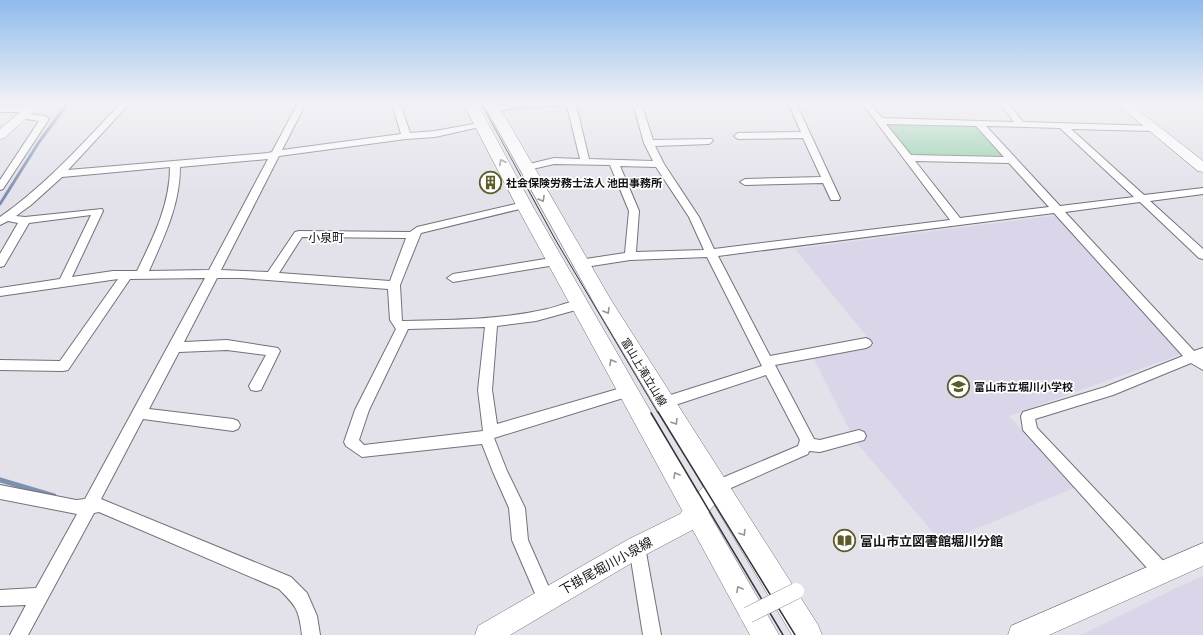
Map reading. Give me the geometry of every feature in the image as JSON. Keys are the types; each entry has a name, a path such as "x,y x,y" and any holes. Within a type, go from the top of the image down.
{"main road":[{"name":"富山上滝立山線","path":"496,133 524,205 579,305 697,511 765,635"},
{"name":"富山上滝立山線","path":"501,133 524,168 579,264 663,403 808,635"}],"street":[{"path":"0,187 36,133"},
{"path":"3,220 28,203 59,174 98,133"},
{"path":"19,635 214,274 286,133"},
{"path":"59,174 270,156 275,154 438,133"},
{"path":"578,133 584,162"},
{"path":"646,133 659,164 694,217 807,440 803,450 715,488"},
{"path":"889,133 958,223"},
{"path":"987,133 1056,209 1199,358 1108,391 1028,416 1030,430 1163,574"},
{"path":"1070,133 1203,255"},
{"path":"1159,133 1203,168"},
{"path":"738,136 806,135 835,198"},
{"path":"649,143 709,141"},
{"path":"909,158 1011,160"},
{"path":"524,168 554,162 659,164"},
{"path":"614,163 634,211 630,256"},
{"path":"141,275 167,218 176,180 174,165"},
{"path":"745,182 827,180"},
{"path":"579,264 630,256 711,253 1203,191"},
{"path":"524,205 417,230 413,235 394,285 396,320 399,325 491,322 530,318 579,305"},
{"path":"3,220 25,220 98,211 64,282"},
{"path":"0,263 25,220"},
{"path":"271,276 298,234 413,235"},
{"path":"454,278 545,263"},
{"path":"0,292 113,275 214,274 271,276 394,285"},
{"path":"0,365 63,366 119,288 126,275"},
{"path":"491,322 485,390 489,435 500,472 517,508 520,540 546,599"},
{"path":"404,325 362,410 351,442 362,451 489,435 628,391"},
{"path":"663,403 768,365 866,344"},
{"path":"175,347 227,345 274,351 256,386"},
{"path":"139,413 233,425"},
{"path":"805,445 820,446 859,436"},
{"name":"下掛尾堀川小泉線","path":"487,635 512,628 546,599 637,547 688,521 715,488"},
{"path":"0,492 76,507 100,505 285,583 301,599 308,616 311,635"},
{"path":"637,547 652,635"},
{"path":"1020,635 1163,574 1203,554"},
{"path":"748,615 796,591"},
{"path":"0,598 40,596"}],"shaded area":[{"name":"富山市立堀川小学校","path":"1052,216 1057,217 1179,351 1179,355 1009,416 1074,488 942,543 855,441 813,357 874,345 795,249"},
{"path":"1203,576 1203,635 1081,635 1176,588"}],"green space":[{"path":"894,133 982,133 1003,156 1002,158 916,157 910,154"}],"building":[{"name":"社会保険労務士法人 池田事務所","path":"492,173 501,189 490,192 482,176"}],"waterway":[{"path":"0,204 46,133"},
{"path":"0,480 54,496"}],"tram line":[{"path":"497,133 555,239 658,413"},
{"path":"658,412 795,635"},
{"path":"651,413 783,635"}],"place":[{"name":"社会保険労務士法人 池田事務所","path":"491,183"},
{"name":"富山市立堀川小学校","path":"959,387"},
{"name":"富山市立図書館堀川分館","path":"844,541"}],"district":[{"name":"小泉町","path":"326,238"}]}
